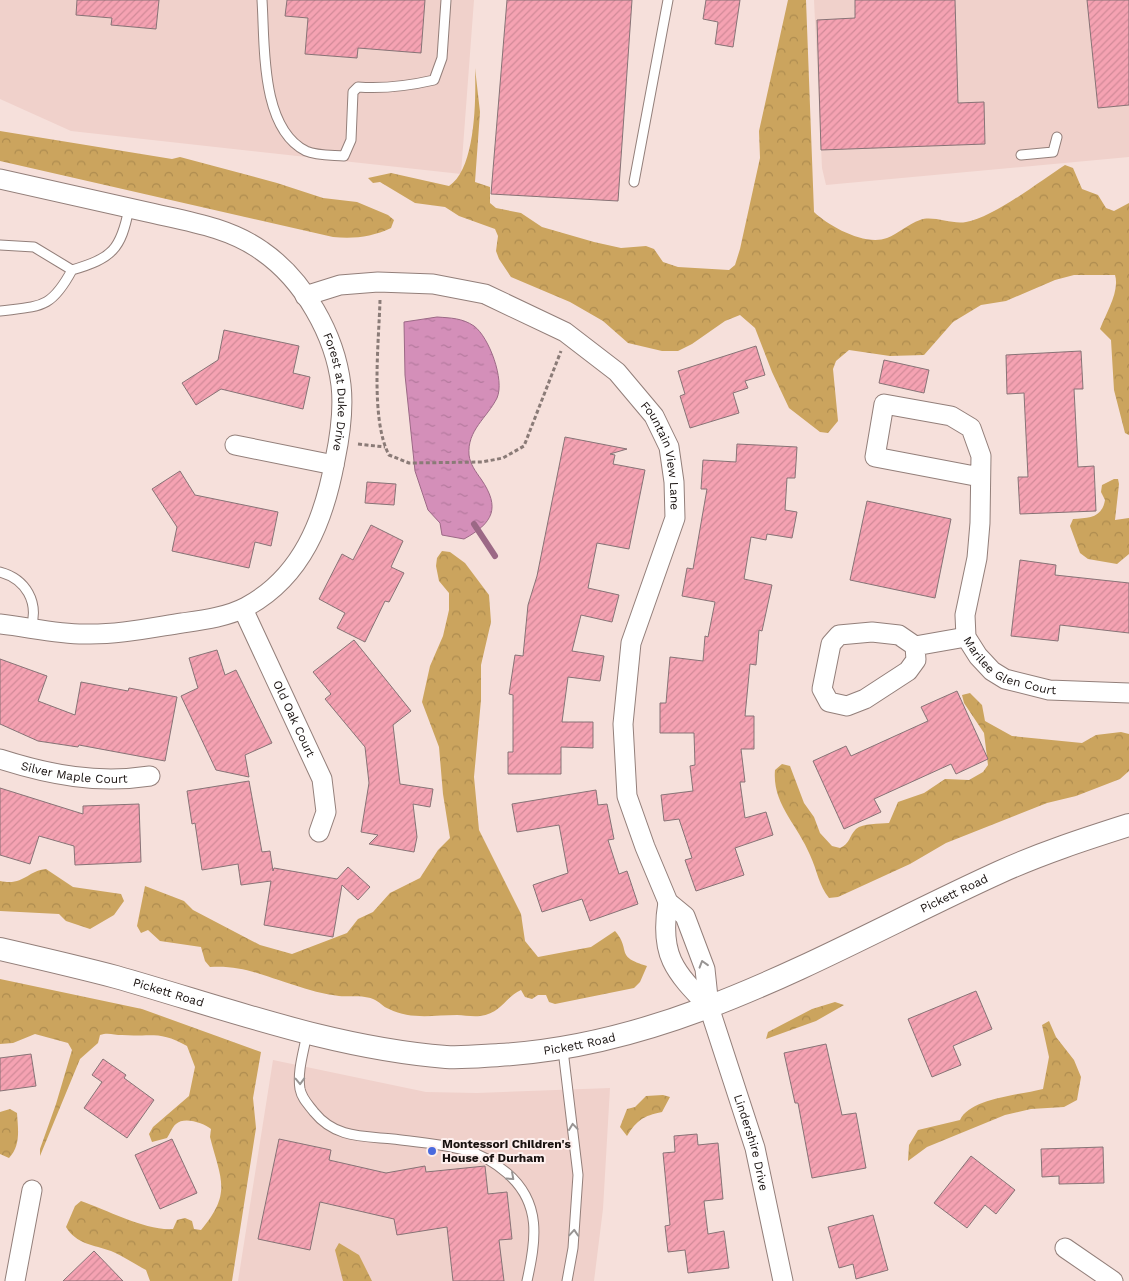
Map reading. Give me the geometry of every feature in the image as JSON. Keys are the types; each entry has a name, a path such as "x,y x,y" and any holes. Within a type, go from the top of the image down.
{"street":[{"name":"Forest at Duke Drive","path":"0,179 202,225 243,239 263,251 282,267 305,296 328,335 341,385 342,411 334,465 322,514 309,546 300,560 265,596 243,609 202,620 101,634 0,624"},
{"name":"Fountain View Lane","path":"305,296 340,285 378,282 433,284 485,294 564,332 617,372 654,416 669,447 674,482 674,518 631,643 623,724 627,796 645,847 668,902 685,916 694,938 705,968 709,1007"},
{"name":"Marilee Glen Court","path":"980,477 875,457 884,404 951,416 971,428 981,456 977,558 965,615 966,637 978,656 992,671 1005,679 1048,690 1129,693"},
{"path":"235,445 334,465"},
{"name":"Old Oak Court","path":"243,609 322,779 326,812 319,832"},
{"path":"916,646 916,660 908,671 865,699 847,706 828,702 822,689 831,644 839,635 872,632 898,635 916,646 966,637"},
{"name":"Silver Maple Court","path":"0,760 75,778 98,780 150,776"},
{"name":"Pickett Road","path":"0,949 116,977 307,1033 380,1050 450,1058 563,1050 619,1038 709,1007 758,987 1002,871 1060,847 1129,825"},
{"name":"Fountain View Lane","path":"668,902 665,921 666,948 680,978 709,1007"},
{"path":"666,948 694,938"},
{"name":"Lindershire Drive","path":"709,1007 753,1140 782,1281"},
{"path":"15,1281 32,1190"},
{"path":"1065,1248 1113,1281"}],"lane":[{"path":"262,0 268,92 277,119 296,145 308,152 344,156 351,140 353,92 358,87 389,88 434,80 442,58 446,0"},
{"path":"634,182 668,0"},
{"path":"1021,155 1053,152 1057,137"},
{"path":"0,311 44,305 61,291 72,270 98,262 118,246 129,208"},
{"path":"0,245 34,247 72,270"},
{"path":"0,572 14,576 26,589 34,604 34,618 31,628"},
{"path":"307,1033 299,1076 300,1090 304,1100 331,1128 362,1138 399,1140 469,1151 497,1165 516,1181 528,1200 534,1222 533,1251 527,1281"},
{"path":"563,1050 578,1176 573,1248 567,1281"}],"path":[{"path":"380,297 378,384 384,447 389,455 409,463 482,462 504,458 524,446 562,347"},
{"path":"351,442 384,447"}],"shaded area":[{"path":"0,0 474,0 461,174 71,131 0,99"},
{"path":"814,0 1129,0 1129,157 826,185 822,168"},
{"name":"Montessori Children's House of Durham","path":"273,1060 426,1092 477,1093 610,1088 603,1209 594,1281 238,1281"}],"green space":[{"path":"788,0 806,0 814,212 829,224 848,234 878,240 887,238 920,220 937,219 961,223 966,222 989,214 1003,206 1065,165 1073,168 1082,189 1098,195 1106,208 1114,211 1129,203 1129,435 1125,433 1114,390 1111,340 1100,329 1116,288 1115,275 1074,275 1055,280 1006,301 981,305 953,322 924,355 890,356 849,350 836,361 833,369 838,421 828,433 820,432 789,408 772,372 755,328 740,315 725,321 692,344 678,351 662,351 628,343 603,321 570,302 511,277 496,251 498,236 495,229 459,216 445,207 415,203 380,182 373,183 368,178 391,173 449,186 458,177 465,165 472,132 475,68 480,112 475,182 490,187 490,203 496,208 521,213 542,227 594,242 621,248 646,246 654,249 663,262 678,267 729,270 735,265 740,249 760,158 759,131"},
{"path":"0,131 172,159 180,157 277,183 323,198 357,202 388,215 394,220 391,228 370,235 348,238 333,237 0,161"},
{"path":"1118,479 1119,484 1115,520 1129,518 1129,554 1117,564 1088,559 1080,553 1070,526 1073,519 1098,514 1105,500 1101,492 1102,485"},
{"path":"442,551 450,552 465,563 489,595 491,622 481,665 481,700 474,777 479,830 521,914 525,941 538,957 591,947 615,931 623,944 627,956 647,966 640,982 634,988 555,1004 549,1002 546,995 538,995 532,999 525,997 521,990 493,1012 480,1016 414,1016 387,1008 369,998 339,996 305,989 243,969 210,967 205,961 201,947 160,941 148,930 141,933 137,926 145,886 184,901 193,910 260,945 292,954 347,933 358,919 373,912 390,893 420,878 438,850 450,838 443,794 439,747 422,702 430,666 443,636 449,610 449,593 439,581 436,566 437,558"},
{"path":"970,693 982,705 985,721 1012,736 1082,743 1096,735 1121,732 1129,734 1129,771 1120,779 1076,796 1047,803 946,843 910,864 838,897 829,898 820,883 805,844 782,804 775,782 775,770 782,764 790,766 804,803 814,817 820,833 832,846 840,848 848,842 859,827 889,823 898,802 924,793 945,779 969,780 983,772 988,765 984,733 964,703 962,695"},
{"path":"46,869 73,887 121,894 124,901 114,915 90,929 66,921 59,914 0,911 0,881 15,882 34,872"},
{"path":"0,979 142,1009 261,1052 253,1098 256,1128 232,1281 150,1281 146,1270 111,1251 80,1240 70,1233 66,1227 75,1206 81,1201 127,1219 162,1229 173,1229 177,1220 185,1218 192,1221 194,1229 201,1230 211,1217 217,1206 221,1186 210,1137 211,1129 189,1120 175,1125 167,1138 152,1142 149,1134 153,1127 189,1096 195,1067 187,1046 178,1041 155,1035 100,1035 98,1043 80,1059 40,1156 40,1149 72,1050 68,1043 35,1034 13,1043 0,1044"},
{"path":"835,1002 844,1005 816,1021 766,1039 768,1032 812,1009"},
{"path":"1049,1021 1056,1037 1074,1060 1081,1077 1077,1100 1064,1107 1031,1109 1005,1115 927,1147 908,1161 909,1145 918,1130 960,1120 965,1113 974,1107 997,1098 1043,1089 1049,1057 1042,1025"},
{"path":"663,1095 670,1097 662,1112 641,1120 627,1136 620,1127 627,1109 635,1107 646,1096"},
{"path":"10,1109 17,1113 18,1131 15,1148 9,1158 0,1154 0,1112"},
{"path":"339,1243 359,1255 372,1281 343,1281 335,1250"}],"water":[{"path":"437,317 465,321 480,332 494,359 499,381 497,398 474,431 469,446 471,462 491,498 491,514 482,527 464,539 442,535 440,523 428,510 415,471 405,375 404,322"}],"building":[{"path":"77,0 159,0 156,29 111,25 112,18 76,15"},
{"path":"287,0 425,0 421,53 358,48 357,58 305,54 308,18 285,16"},
{"path":"507,0 632,0 618,201 491,194"},
{"path":"706,0 740,0 733,47 715,44 718,22 703,19"},
{"path":"855,0 955,0 958,103 984,102 985,144 821,150 817,20 855,18"},
{"path":"1087,0 1129,0 1129,105 1098,108"},
{"path":"224,330 299,346 293,373 310,377 303,409 221,389 196,405 182,383 218,360"},
{"path":"756,346 765,375 745,381 748,388 733,393 739,413 690,428 680,396 685,394 678,371"},
{"path":"1081,351 1083,389 1074,389 1078,467 1094,466 1096,511 1020,514 1018,477 1028,477 1024,393 1007,394 1006,355"},
{"path":"884,360 929,370 924,393 879,383"},
{"path":"565,437 627,449 610,454 615,455 613,464 645,470 629,549 597,543 588,588 619,595 612,622 581,615 572,651 604,656 600,681 568,677 562,722 593,722 593,748 561,747 561,774 508,774 508,752 513,752 513,695 509,694 515,655 523,656 528,605 537,576"},
{"path":"737,444 797,447 795,478 787,478 785,510 797,512 792,538 767,534 766,540 751,537 744,579 772,585 762,631 759,630 756,665 750,664 745,716 754,716 754,749 741,749 745,782 740,782 745,818 766,812 773,835 735,848 744,875 696,891 685,860 692,858 679,819 664,821 661,795 693,791 690,766 695,765 694,733 660,733 660,703 666,703 670,657 703,661 705,636 708,637 715,602 682,596 687,568 693,569 707,489 701,489 703,460 736,462"},
{"path":"180,471 195,495 278,512 271,546 255,542 249,568 172,551 177,527 152,489"},
{"path":"367,482 396,484 394,505 365,503"},
{"path":"867,501 951,519 935,598 850,580"},
{"path":"371,525 403,541 391,567 404,573 389,602 385,601 365,642 337,628 345,613 319,599 342,554 353,560"},
{"path":"1020,560 1056,565 1055,575 1129,583 1129,633 1060,625 1058,641 1011,636"},
{"path":"354,640 411,711 393,725 400,784 433,789 430,807 413,804 417,837 414,852 369,844 378,835 361,832 369,783 365,747 325,699 331,694 313,672"},
{"path":"217,650 225,675 236,670 272,743 245,755 249,777 216,770 181,696 198,688 189,658"},
{"path":"0,659 47,676 38,701 75,715 81,682 128,691 129,688 177,697 165,761 79,745 78,747 38,741 0,724"},
{"path":"957,691 988,759 956,774 951,764 874,799 881,812 844,829 813,761 846,746 851,756 928,721 921,707"},
{"path":"249,781 262,852 270,851 273,871 274,868 337,879 348,867 370,887 358,900 342,885 333,937 264,925 271,881 241,885 238,864 202,870 195,823 192,824 187,791"},
{"path":"0,788 83,814 83,806 139,804 141,862 75,865 74,846 39,836 30,864 0,855"},
{"path":"596,790 598,805 607,804 614,839 608,840 619,874 627,871 638,904 590,921 582,899 542,912 533,885 568,873 559,825 517,832 512,804"},
{"path":"976,991 992,1029 953,1046 961,1065 932,1077 908,1019"},
{"path":"826,1044 842,1115 856,1113 866,1168 812,1178 798,1103 795,1103 784,1053"},
{"path":"31,1054 36,1086 0,1091 0,1058"},
{"path":"103,1059 126,1075 124,1078 154,1100 127,1138 84,1108 102,1082 92,1075"},
{"path":"697,1134 698,1145 718,1143 723,1199 704,1201 708,1234 724,1231 729,1268 688,1273 685,1250 668,1252 665,1226 670,1225 663,1153 675,1152 674,1136"},
{"path":"172,1139 197,1193 160,1209 135,1155"},
{"path":"279,1139 331,1150 329,1160 386,1173 425,1166 426,1172 485,1166 488,1194 507,1192 512,1239 499,1240 504,1281 453,1281 447,1227 397,1235 394,1219 320,1202 310,1250 258,1239"},
{"path":"1103,1147 1104,1183 1059,1184 1059,1176 1042,1177 1041,1149"},
{"path":"971,1156 1015,1190 996,1214 985,1205 967,1228 934,1203"},
{"path":"873,1215 888,1270 856,1279 853,1264 839,1268 828,1227"},
{"path":"94,1251 123,1281 63,1281"}],"waterway":[{"path":"474,524 495,556"}],"place":[{"name":"Montessori Children's House of Durham","path":"432,1151"}]}
